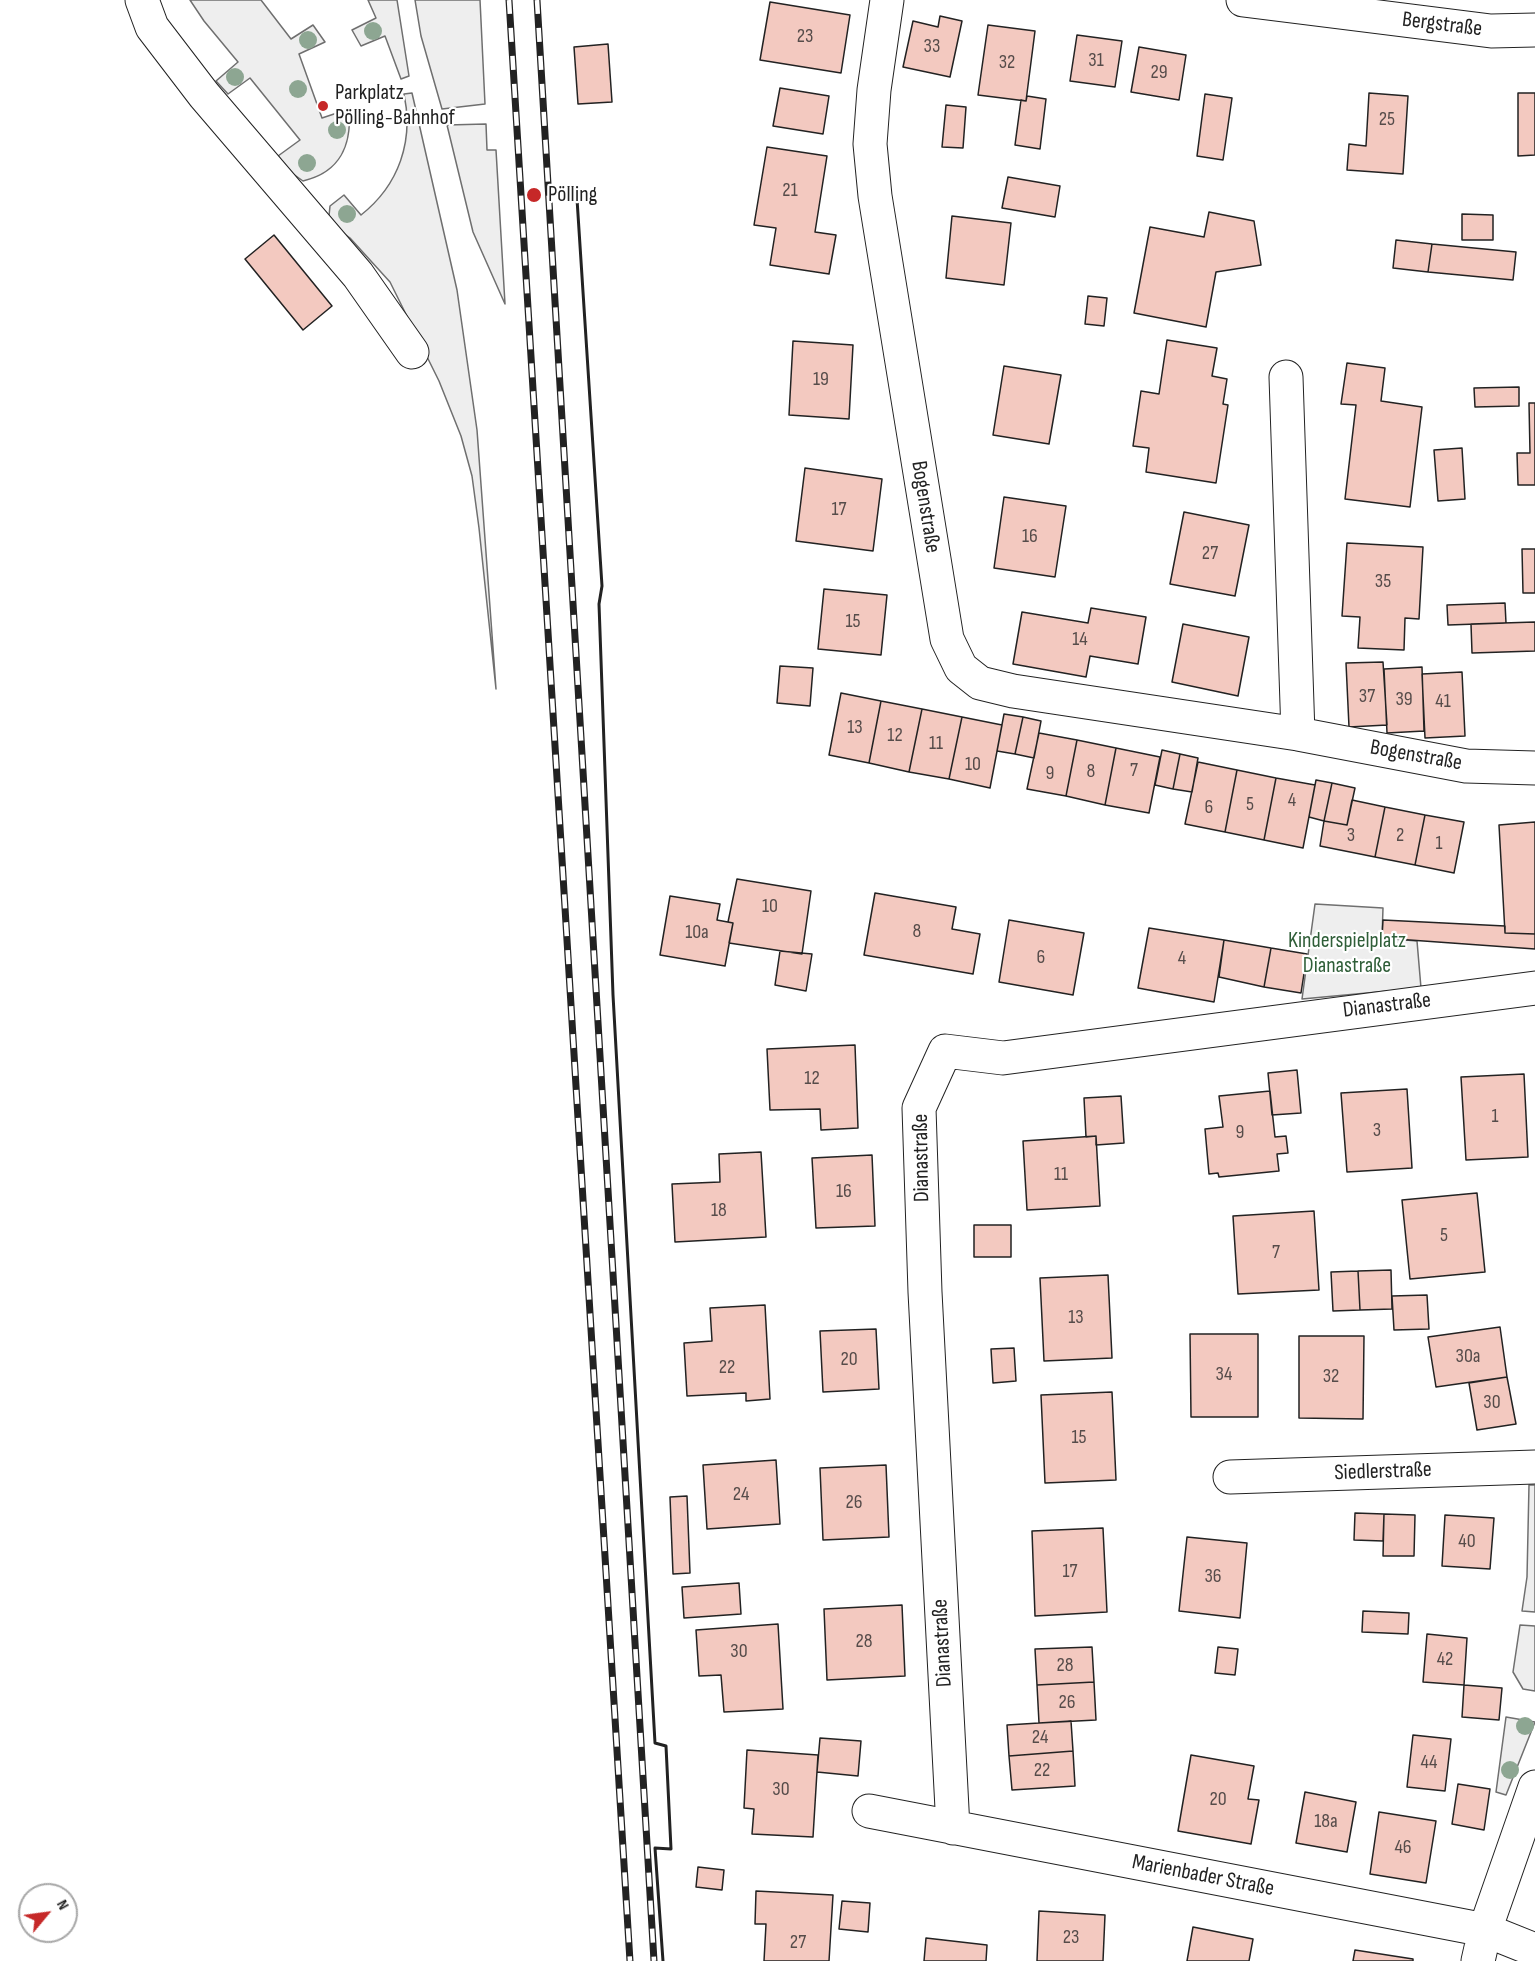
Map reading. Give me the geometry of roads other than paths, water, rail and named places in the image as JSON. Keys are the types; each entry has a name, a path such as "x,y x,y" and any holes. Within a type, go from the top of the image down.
{"street":[{"path":"142,0 152,27 191,78 358,274 412,352"},
{"name":"Bogenstraße","path":"888,0 873,90 870,144 875,196 947,639 961,668 981,683 1013,691 1298,734 1466,766 1535,768"},
{"name":"Bergstraße","path":"1243,0 1491,31 1535,30"},
{"path":"1286,377 1298,734"},
{"name":"Dianastraße","path":"953,1828 925,1292 919,1108 945,1051 1003,1058 1535,988"},
{"name":"Siedlerstraße","path":"1230,1477 1535,1467"},
{"path":"1478,1961 1485,1930 1535,1787"},
{"name":"Marienbader Straße","path":"869,1811 1485,1930 1535,1950"}],"railway":[{"path":"509,0 630,1961"},
{"path":"537,0 654,1961"}],"place":[{"name":"Parkplatz Pölling-Bahnhof","path":"323,106"},
{"name":"Pölling","path":"534,195"}],"park label":[{"name":"Kinderspielplatz Dianastraße","path":"1347,954"}]}
